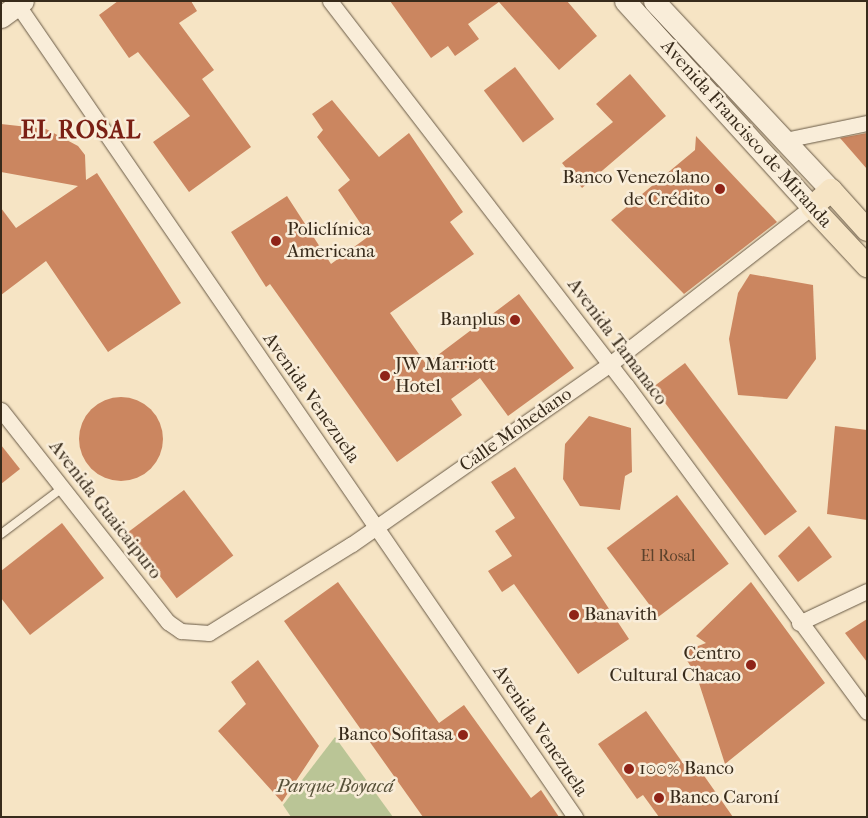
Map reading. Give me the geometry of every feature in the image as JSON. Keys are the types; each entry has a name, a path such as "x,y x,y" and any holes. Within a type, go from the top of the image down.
{"main road":[{"name":"Avenida Francisco de Miranda","path":"625,1 867,266"},
{"name":"Avenida Francisco de Miranda","path":"654,1 867,230"},
{"name":"Calle Mohedano","path":"812,207 831,190"}],"street":[{"name":"Avenida Tamanaco","path":"330,1 610,364 799,623 867,712"},
{"name":"Avenida Venezuela","path":"14,6 575,817"},
{"path":"785,140 867,123"},
{"name":"Calle Mohedano","path":"181,631 209,633 376,528 610,364 812,207"},
{"name":"Avenida Guaicaipuro","path":"1,410 61,489 168,622 181,631"},
{"path":"799,623 867,591"}],"lane":[{"path":"1,534 61,489"}],"green space":[{"name":"Parque Boyacá","path":"335,737 393,817 291,817 283,805"}],"building":[{"path":"118,1 191,1 197,11 179,23 214,70 202,79 251,147 189,192 153,142 190,116 138,52 129,58 99,15"},
{"path":"390,1 567,1 597,36 559,70 499,2 468,24 479,39 455,56 448,46 431,58"},
{"path":"515,67 554,119 523,142 484,90"},
{"path":"630,74 666,116 582,188 562,163 613,122 596,104"},
{"path":"332,100 379,157 409,133 463,212 450,222 474,254 390,313 426,364 519,294 574,368 508,416 480,378 451,399 462,415 397,462 270,284 266,287 231,232 287,196 331,264 369,236 338,190 350,180 317,137 323,130 312,114"},
{"path":"1,124 46,129 78,146 85,155 86,180 97,173 181,303 108,352 46,261 1,295 1,208 16,228 78,186 1,172"},
{"path":"867,133 867,169 840,138"},
{"path":"696,136 777,222 684,294 611,220 695,150"},
{"path":"750,274 813,285 816,359 787,399 738,395 729,339 738,293"},
{"path":"685,363 797,512 765,536 653,387"},
{"path":"121,397 137,400 151,409 160,423 163,439 160,455 151,469 137,478 121,481 105,478 91,469 82,455 79,439 82,423 91,409 105,400"},
{"path":"589,416 631,428 632,472 625,476 620,510 580,506 563,479 565,444"},
{"path":"835,426 867,430 867,520 827,514"},
{"path":"1,445 20,469 1,484"},
{"path":"515,467 629,639 578,674 514,584 502,592 488,571 512,556 495,531 515,518 491,482"},
{"path":"184,490 233,555 177,598 127,533"},
{"path":"677,495 729,564 658,617 607,548"},
{"path":"62,523 104,578 30,635 1,598 1,571"},
{"path":"809,526 832,557 798,582 778,556"},
{"path":"338,582 439,723 464,705 531,798 541,790 559,817 423,817 284,621"},
{"name":"Centro Cultural Chacao","path":"751,582 825,683 725,764 697,677 682,652 706,643 696,636"},
{"path":"867,619 867,662 845,633"},
{"path":"258,660 319,746 282,802 218,731 246,704 231,682"},
{"path":"646,711 685,766 693,760 733,817 659,817 643,795 637,799 598,744"}],"place":[{"name":"Banco Venezolano de Crédito","path":"720,189"},
{"name":"Policlínica Americana","path":"276,241"},
{"name":"Banplus","path":"515,320"},
{"name":"JW Marriott Hotel","path":"385,376"},
{"name":"Banavith","path":"574,615"},
{"name":"Centro Cultural Chacao","path":"751,665"},
{"name":"Banco Sofitasa","path":"463,735"},
{"name":"100% Banco","path":"629,769"},
{"name":"Banco Caroní","path":"659,798"}],"district":[{"name":"EL ROSAL","path":"81,131"}]}
